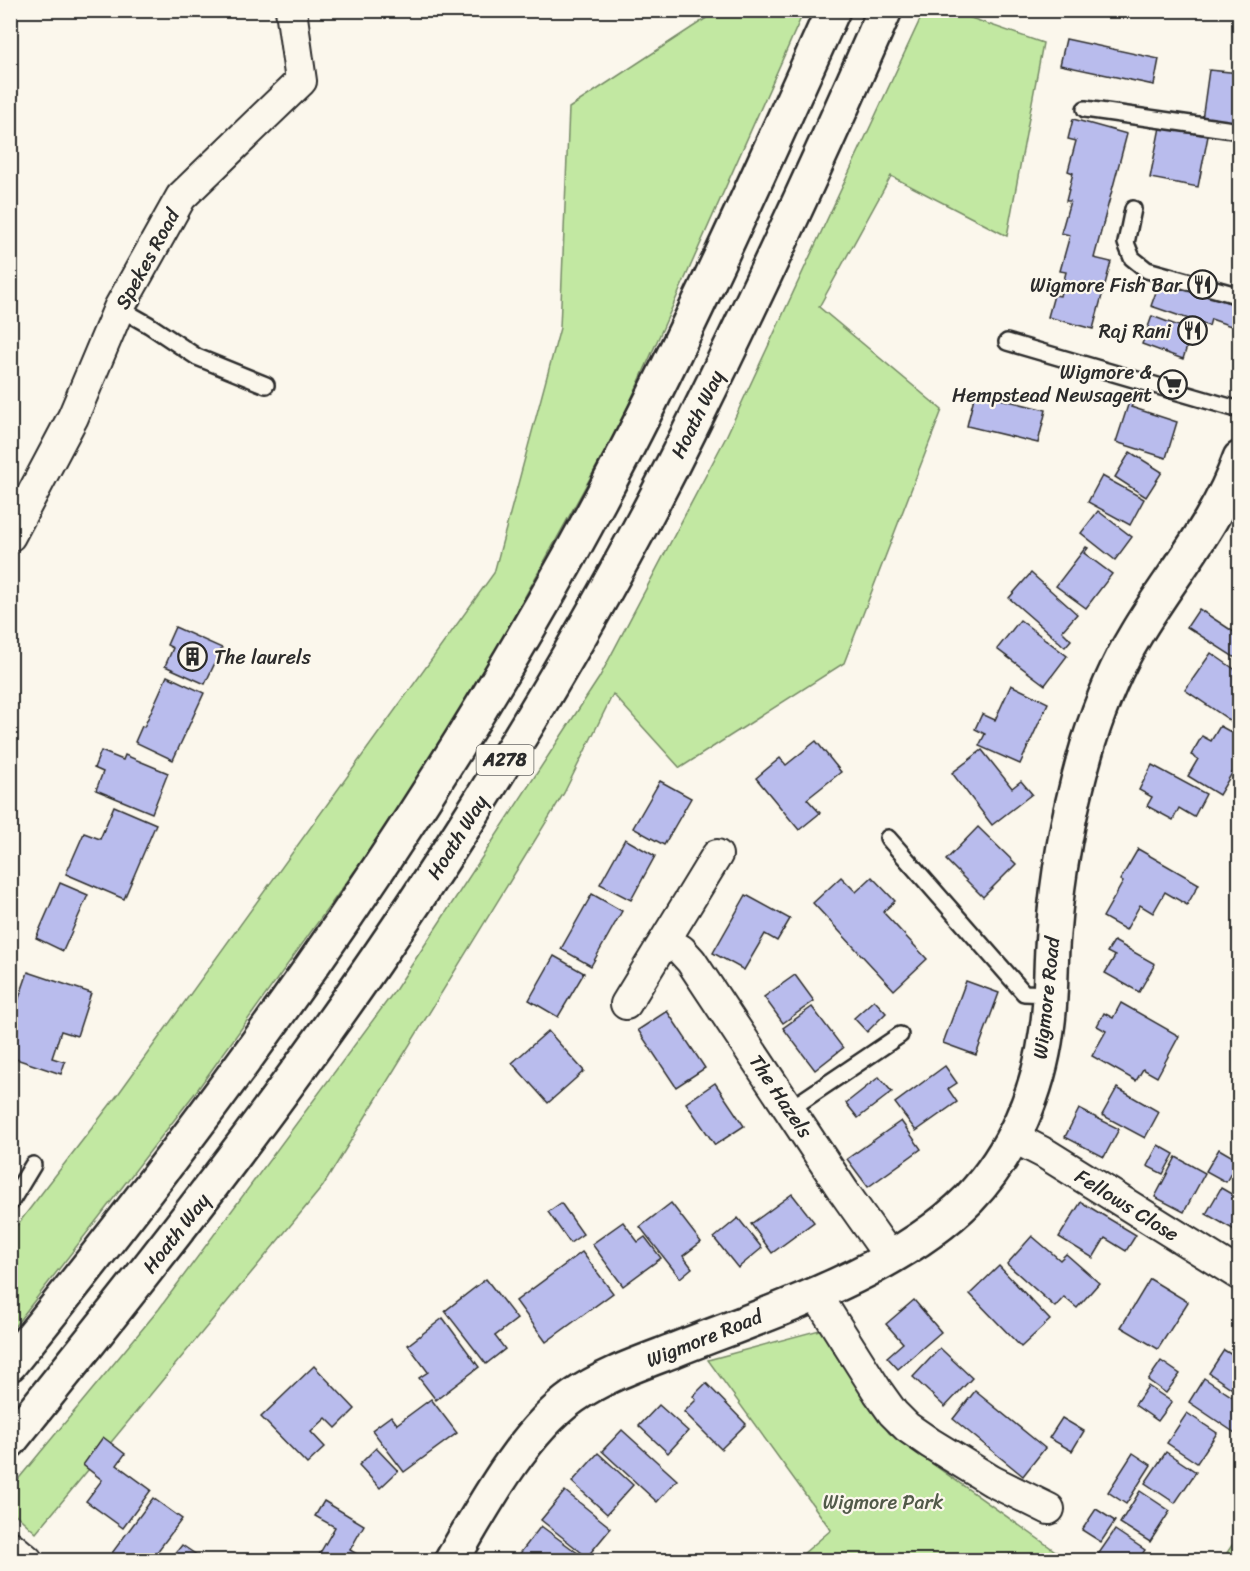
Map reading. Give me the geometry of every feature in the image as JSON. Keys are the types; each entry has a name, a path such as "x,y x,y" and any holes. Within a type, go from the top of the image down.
{"main road":[{"name":"A278","path":"10,1364 147,1192 279,1015 363,893 484,704 569,557 649,406 760,173 833,10"},
{"name":"Hoath Way","path":"10,1441 140,1280 262,1120 405,917 485,792 610,582 688,436 769,267 885,10"},
{"name":"Wigmore Road","path":"452,1560 505,1473 543,1425 571,1398 612,1375 816,1294 890,1257 952,1215 983,1183 1013,1137 1026,1111 1037,1079 1048,1029 1053,934 1068,823 1076,786 1098,712 1137,632 1185,562 1218,508 1233,479 1239,458"}],"street":[{"name":"Spekes Road","path":"10,536 73,417 119,308 181,197 301,81 291,10"},
{"path":"626,1005 717,855"},
{"name":"The Hazels","path":"666,941 681,950 691,961 844,1192 890,1257"},
{"name":"Fellows Close","path":"1013,1137 1046,1154 1239,1275"},
{"path":"816,1294 878,1392 893,1413 907,1427 992,1480 1049,1509"},
{"path":"10,1546 27,1560"}],"lane":[{"path":"1085,109 1239,131"},
{"path":"1134,209 1126,243 1132,258 1148,270 1239,296"},
{"path":"119,308 197,357 266,385"},
{"path":"1007,342 1239,410"},
{"path":"888,838 1024,993 1050,994"},
{"path":"790,1109 900,1035"},
{"path":"10,1203 33,1165"}],"green space":[{"path":"717,11 804,11 622,420 438,755 195,1093 11,1331 11,1233 119,1093 494,573 560,328 569,108"},
{"path":"924,11 970,11 968,17 1043,43 1007,236 891,176 819,307 942,410 844,663 680,768 613,694 564,793 323,1186 36,1533 11,1510 10,1489 159,1309 396,989 599,678 725,439"},
{"name":"Wigmore Park","path":"823,1329 889,1433 1068,1560 796,1560 831,1530 708,1360"},
{"path":"1239,1535 1239,1560 1222,1560"}],"building":[{"path":"1066,39 1159,59 1154,85 1060,65"},
{"path":"1209,70 1240,73 1240,124 1202,120"},
{"path":"1073,119 1127,134 1094,258 1111,262 1093,329 1048,317 1054,295 1060,296 1066,272 1060,271 1070,235 1061,233 1070,201 1066,201 1073,173 1068,171 1076,141 1068,139"},
{"path":"1160,127 1208,136 1198,187 1150,178"},
{"path":"1161,278 1238,306 1231,326 1211,319 1209,326 1151,306"},
{"path":"1152,316 1192,331 1183,359 1142,344"},
{"path":"975,393 1046,410 1038,443 967,426"},
{"path":"1129,402 1133,404 1131,407 1177,422 1166,458 1116,442"},
{"path":"1130,452 1162,472 1146,497 1115,477"},
{"path":"1102,476 1144,499 1130,525 1088,502"},
{"path":"1098,511 1132,537 1115,560 1081,533"},
{"path":"1086,547 1088,548 1084,553 1112,574 1086,608 1056,586"},
{"path":"1031,573 1077,614 1062,631 1071,640 1065,647 1009,598"},
{"path":"1199,609 1240,636 1240,661 1187,627"},
{"path":"1020,620 1067,656 1045,685 997,649"},
{"name":"The laurels","path":"175,627 222,648 205,684 165,666 173,648 167,645"},
{"path":"1211,653 1240,673 1238,684 1240,685 1240,727 1185,690"},
{"path":"167,676 204,693 173,760 135,742"},
{"path":"1011,685 1048,703 1020,764 979,746 985,734 975,729 982,714 995,720"},
{"path":"1220,726 1240,737 1240,760 1219,795 1188,776 1198,759 1191,755 1202,736 1211,741"},
{"path":"816,741 841,772 807,799 820,813 799,830 756,778 780,758 786,765"},
{"path":"982,750 1012,788 1021,781 1032,794 992,825 952,773"},
{"path":"101,751 123,760 125,755 168,773 152,813 96,790 103,772 94,768"},
{"path":"1152,765 1206,794 1194,817 1179,808 1173,820 1147,806 1152,797 1139,790"},
{"path":"660,781 691,798 664,845 633,828"},
{"path":"114,806 156,824 124,899 66,874 84,833 100,839"},
{"path":"978,827 1016,864 983,897 946,860"},
{"path":"625,839 655,856 631,900 600,884"},
{"path":"1138,849 1199,884 1187,905 1165,892 1153,913 1140,905 1126,930 1103,917 1123,882 1120,880"},
{"path":"841,877 856,892 872,877 895,901 883,912 927,959 894,990 813,903"},
{"path":"60,883 88,895 63,951 36,938"},
{"path":"592,894 622,911 591,966 561,949"},
{"path":"746,895 790,919 777,941 765,934 744,970 713,953"},
{"path":"1114,941 1155,964 1139,992 1105,973 1115,956 1107,952"},
{"path":"554,956 584,973 558,1017 529,1000"},
{"path":"28,972 91,993 77,1036 61,1031 52,1058 65,1062 61,1074 10,1057 10,1024"},
{"path":"795,975 814,1001 783,1023 764,997"},
{"path":"966,981 999,993 976,1055 943,1043"},
{"path":"874,1000 886,1013 867,1032 854,1018"},
{"path":"1121,1003 1179,1036 1157,1077 1143,1069 1136,1081 1092,1056 1106,1031 1097,1026 1104,1013 1113,1018"},
{"path":"812,1007 843,1048 815,1070 783,1028"},
{"path":"667,1011 705,1068 676,1087 638,1030"},
{"path":"548,1031 584,1071 548,1103 512,1063"},
{"path":"945,1066 957,1083 948,1089 957,1102 916,1131 895,1103"},
{"path":"879,1077 892,1092 858,1118 846,1103"},
{"path":"715,1083 744,1126 715,1145 686,1103"},
{"path":"1117,1088 1159,1112 1145,1138 1102,1115"},
{"path":"1079,1109 1119,1129 1104,1157 1065,1137"},
{"path":"901,1121 921,1149 868,1187 847,1159"},
{"path":"1158,1145 1174,1154 1163,1174 1147,1166"},
{"path":"1219,1149 1238,1160 1226,1182 1206,1171"},
{"path":"1176,1157 1205,1173 1184,1212 1155,1197"},
{"path":"1221,1188 1240,1199 1238,1232 1206,1214"},
{"path":"792,1194 814,1222 772,1253 751,1224"},
{"path":"1081,1202 1136,1235 1126,1251 1105,1238 1093,1258 1059,1237"},
{"path":"561,1203 583,1234 570,1243 548,1212"},
{"path":"671,1203 701,1242 683,1256 692,1268 680,1278 640,1227"},
{"path":"738,1218 762,1248 738,1268 714,1238"},
{"path":"623,1222 638,1242 645,1237 661,1258 623,1286 592,1244"},
{"path":"1032,1236 1060,1260 1066,1254 1099,1283 1077,1308 1064,1297 1055,1307 1007,1264"},
{"path":"582,1252 613,1293 546,1342 516,1301"},
{"path":"999,1266 1050,1320 1021,1347 970,1294"},
{"path":"486,1279 517,1319 495,1336 505,1349 486,1364 445,1311"},
{"path":"1150,1279 1188,1302 1158,1349 1121,1327"},
{"path":"914,1300 941,1332 898,1369 887,1357 903,1343 886,1324"},
{"path":"443,1318 479,1367 436,1400 419,1378 428,1372 408,1345"},
{"path":"940,1348 972,1378 945,1407 913,1377"},
{"path":"1224,1350 1240,1360 1240,1394 1209,1373"},
{"path":"1161,1361 1180,1374 1166,1393 1148,1380"},
{"path":"314,1366 355,1409 336,1428 326,1418 311,1432 325,1447 307,1464 261,1417"},
{"path":"1204,1378 1240,1402 1238,1435 1189,1402"},
{"path":"706,1383 746,1424 721,1449 684,1412 696,1400 693,1396"},
{"path":"1148,1386 1172,1402 1158,1421 1135,1405"},
{"path":"975,1391 1045,1448 1023,1476 953,1419"},
{"path":"431,1399 457,1433 404,1472 372,1430 391,1416 397,1424"},
{"path":"659,1405 688,1431 668,1453 639,1426"},
{"path":"1187,1413 1217,1433 1197,1463 1167,1443"},
{"path":"1062,1418 1084,1431 1072,1451 1049,1438"},
{"path":"622,1430 677,1480 657,1502 602,1451"},
{"path":"103,1437 125,1454 117,1465 151,1490 123,1528 86,1501 102,1480 83,1465"},
{"path":"376,1448 398,1471 380,1488 359,1465"},
{"path":"1166,1452 1196,1472 1175,1503 1145,1483"},
{"path":"598,1453 633,1485 607,1514 572,1482"},
{"path":"1133,1453 1151,1465 1126,1504 1108,1492"},
{"path":"565,1491 611,1528 587,1557 541,1520"},
{"path":"1140,1491 1170,1511 1150,1542 1120,1523"},
{"path":"153,1498 182,1519 151,1560 123,1560 112,1553"},
{"path":"324,1501 364,1525 350,1550 367,1560 316,1560 335,1527 315,1516"},
{"path":"1096,1509 1115,1521 1101,1542 1082,1530"},
{"path":"541,1526 579,1554 573,1560 524,1560 518,1556"},
{"path":"1115,1530 1145,1550 1138,1560 1095,1559"},
{"path":"182,1545 204,1560 170,1560"}],"place":[{"name":"Wigmore Fish Bar","path":"1203,285"},
{"name":"Raj Rani","path":"1192,331"},
{"name":"Wigmore & Hempstead Newsagent","path":"1173,384"},
{"name":"The laurels","path":"193,657"}]}
